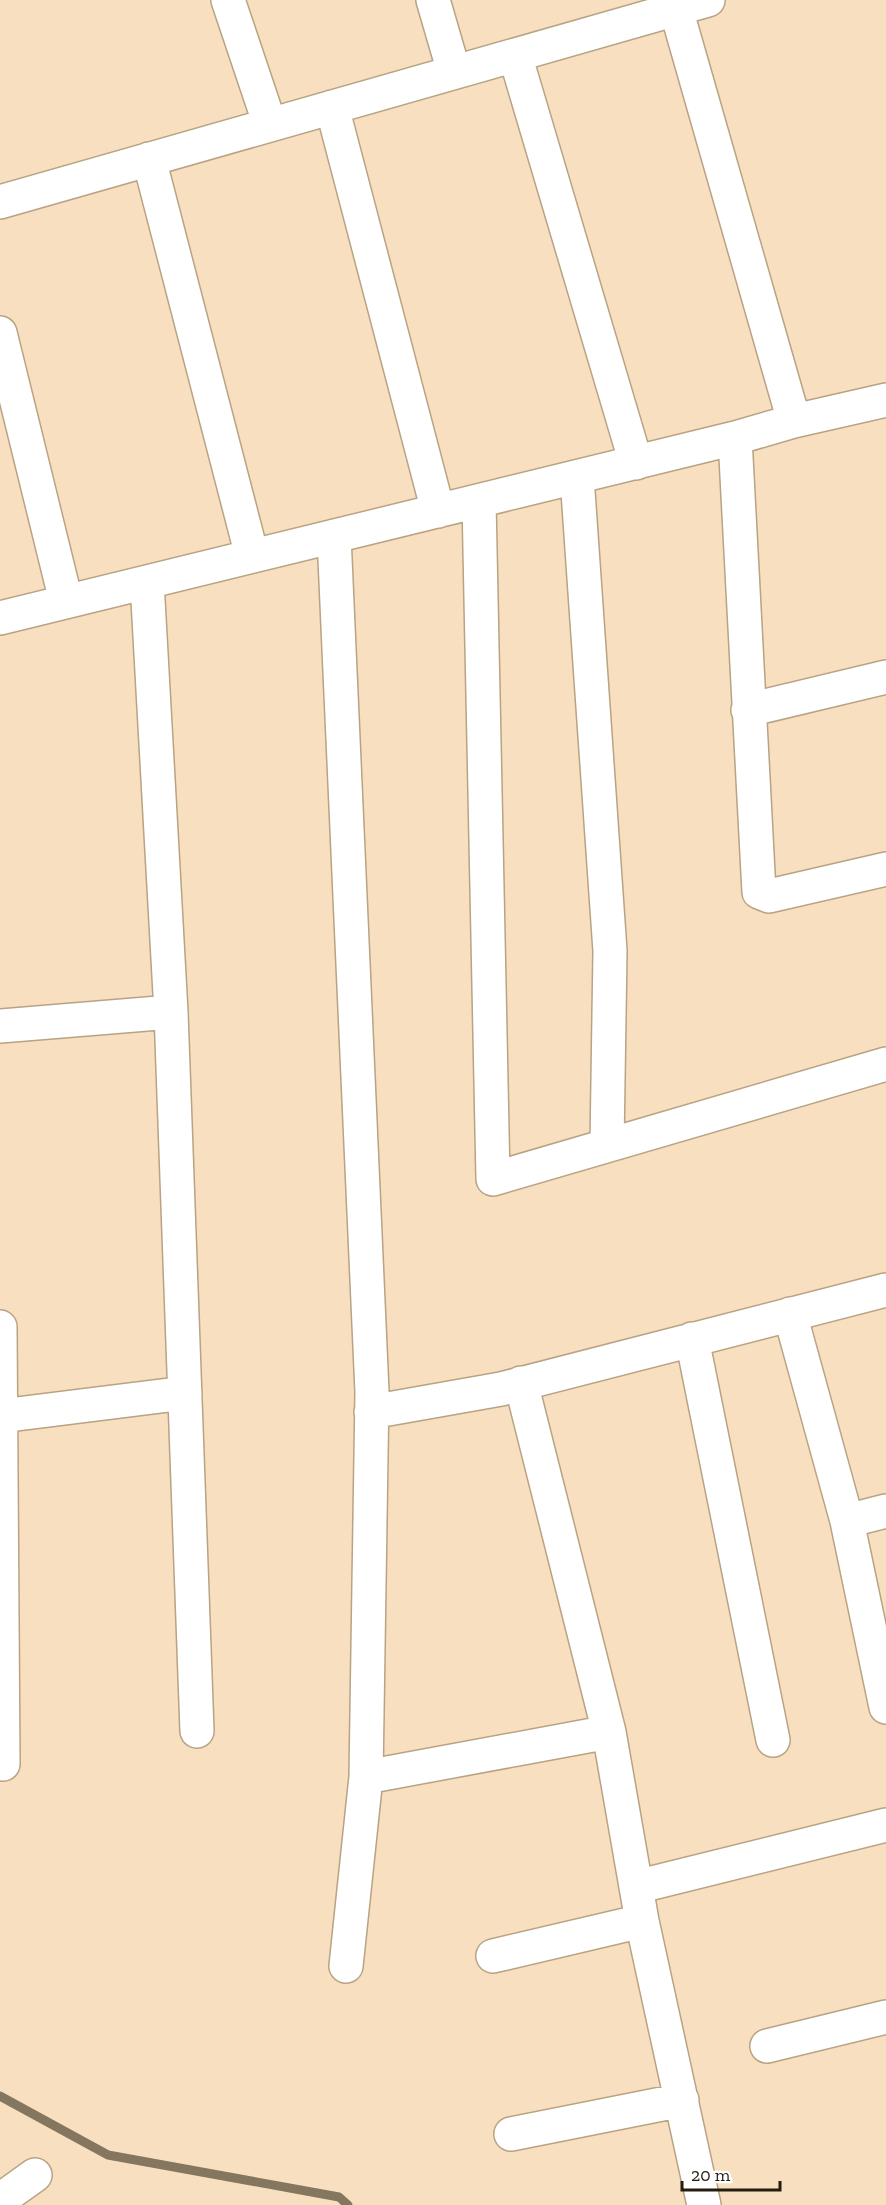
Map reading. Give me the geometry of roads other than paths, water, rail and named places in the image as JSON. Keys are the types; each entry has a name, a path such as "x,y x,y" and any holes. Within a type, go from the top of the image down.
{"street":[{"path":"228,0 270,125"},
{"path":"433,0 454,72"},
{"path":"0,202 515,55 637,10 676,9 708,0"},
{"path":"676,9 794,421"},
{"path":"515,55 636,463"},
{"path":"332,107 438,511"},
{"path":"149,159 252,556"},
{"path":"0,333 66,601"},
{"path":"0,618 886,400"},
{"path":"735,438 759,892 769,896 886,869"},
{"path":"577,477 610,951 607,1145"},
{"path":"478,501 493,1179 886,1064"},
{"path":"334,536 371,1412 366,1777 346,1966"},
{"path":"147,582 171,1012 197,1731"},
{"path":"748,710 886,677"},
{"path":"0,1026 171,1012"},
{"path":"371,1412 501,1389 886,1290"},
{"path":"790,1314 847,1521 886,1707"},
{"path":"0,1327 3,1764"},
{"path":"692,1339 773,1740"},
{"path":"521,1383 609,1732 642,1921 704,2205"},
{"path":"1,1416 185,1393"},
{"path":"847,1521 886,1511"},
{"path":"366,1777 609,1732"},
{"path":"636,1887 886,1825"},
{"path":"493,1956 642,1921"},
{"path":"767,2046 886,2017"},
{"path":"511,2134 682,2100"},
{"path":"0,2200 35,2175"}],"waterway":[{"path":"0,2096 108,2155 339,2197 348,2205"}]}
